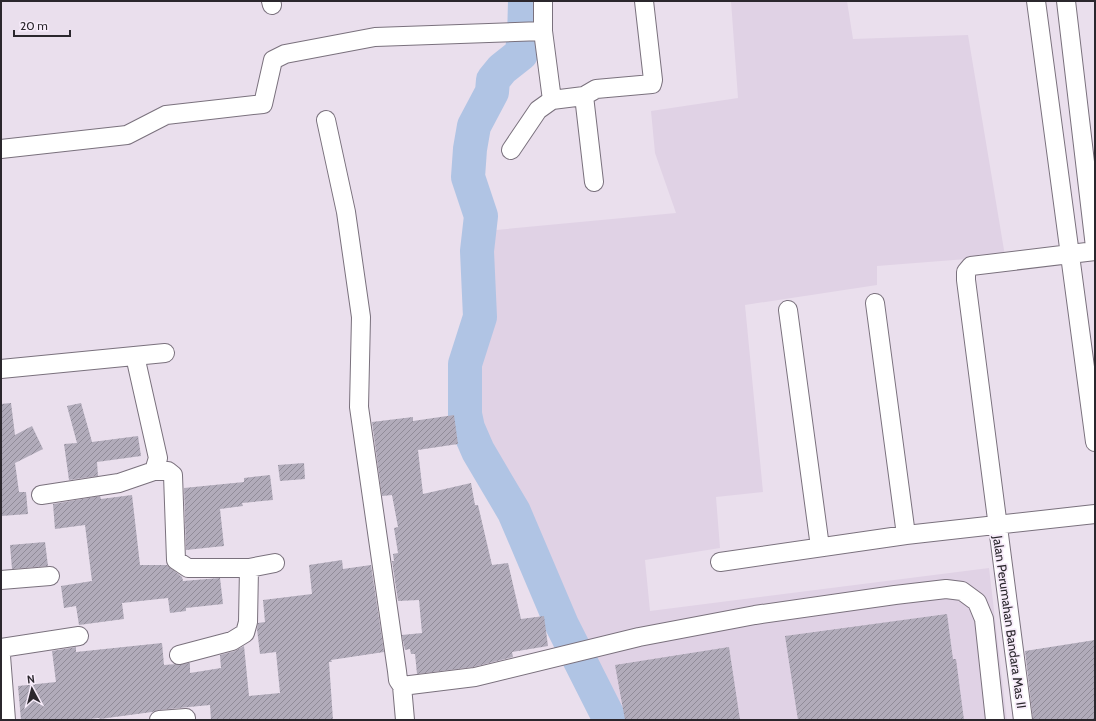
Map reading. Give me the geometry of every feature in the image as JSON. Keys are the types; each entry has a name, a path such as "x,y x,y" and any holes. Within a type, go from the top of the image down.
{"street":[{"path":"544,1 531,31 552,100"},
{"path":"511,150 538,110 552,100 584,96 596,89 652,84 653,80 644,1"},
{"path":"1036,1 1095,442"},
{"path":"1066,1 1095,247"},
{"path":"1,149 127,135 166,115 263,104 273,60 285,54 375,37 531,31"},
{"path":"584,96 594,182"},
{"path":"326,120 346,212 361,317 359,407 398,680 402,686 406,720"},
{"name":"Jalan Perumahan Bandara Mas II","path":"1023,720 966,272 971,266 1095,251"},
{"path":"874,303 906,535"},
{"path":"788,310 820,547"},
{"path":"1,369 165,353"},
{"path":"135,356 158,458 154,471"},
{"path":"41,494 119,483 154,471 168,471 173,475 176,560 188,568 249,568 275,563"},
{"path":"720,562 906,535 1095,514"},
{"path":"180,655 232,641 245,633 248,622 249,568"},
{"path":"1,580 50,576"},
{"path":"402,686 475,677 639,637 755,615 946,589 962,591 977,602 984,619 995,720"},
{"path":"1,648 80,636"},
{"path":"1,656 6,720"},
{"path":"159,720 186,718"}],"shaded area":[{"path":"731,1 847,1 853,39 968,35 1005,256 877,266 877,285 745,305 763,492 716,497 720,548 645,560 650,611 989,568 1007,720 603,720 551,624 468,416 490,309 485,231 676,213 655,153 651,111 738,98"}],"building":[{"path":"11,403 15,435 32,426 43,449 15,463 19,492 26,492 28,514 1,516 1,404"},
{"path":"81,403 92,442 138,436 141,456 97,462 98,476 69,480 64,444 77,443 67,406"},
{"path":"454,415 458,444 418,450 423,494 471,483 475,505 478,505 492,565 508,563 521,619 544,616 548,646 512,652 513,657 473,667 417,674 415,654 411,654 410,649 405,650 402,635 422,633 419,600 398,601 392,561 394,561 393,554 398,553 394,528 398,527 392,495 382,496 372,422 413,417 413,421"},
{"path":"304,463 305,479 280,481 278,465"},
{"path":"270,475 273,500 242,503 243,506 220,509 224,546 186,550 184,488 244,482 244,478"},
{"path":"132,495 140,565 167,565 182,577 183,581 220,578 223,604 186,608 186,611 170,613 168,598 122,603 124,619 79,625 76,606 64,608 61,586 92,581 85,525 55,529 53,504 100,496 101,499"},
{"path":"45,542 48,566 12,569 10,545"},
{"path":"342,560 343,569 371,565 384,652 331,660 332,662 329,662 333,720 211,720 210,705 158,710 100,719 21,720 18,686 56,682 52,651 76,647 76,652 162,643 164,665 190,663 190,673 221,668 220,655 235,651 244,646 249,696 280,693 276,652 260,654 257,629 258,623 265,622 263,600 312,594 309,565"},
{"path":"947,614 953,659 956,659 964,720 798,720 785,636"},
{"path":"1095,640 1095,720 1033,720 1025,651"},
{"path":"729,647 740,720 625,720 615,665"}],"waterway":[{"path":"525,1 524,39 521,54 502,69 493,80 492,92 474,126 470,149 468,177 481,216 477,251 480,317 465,364 465,414 468,428 478,451 514,512 562,625 610,720"}]}
